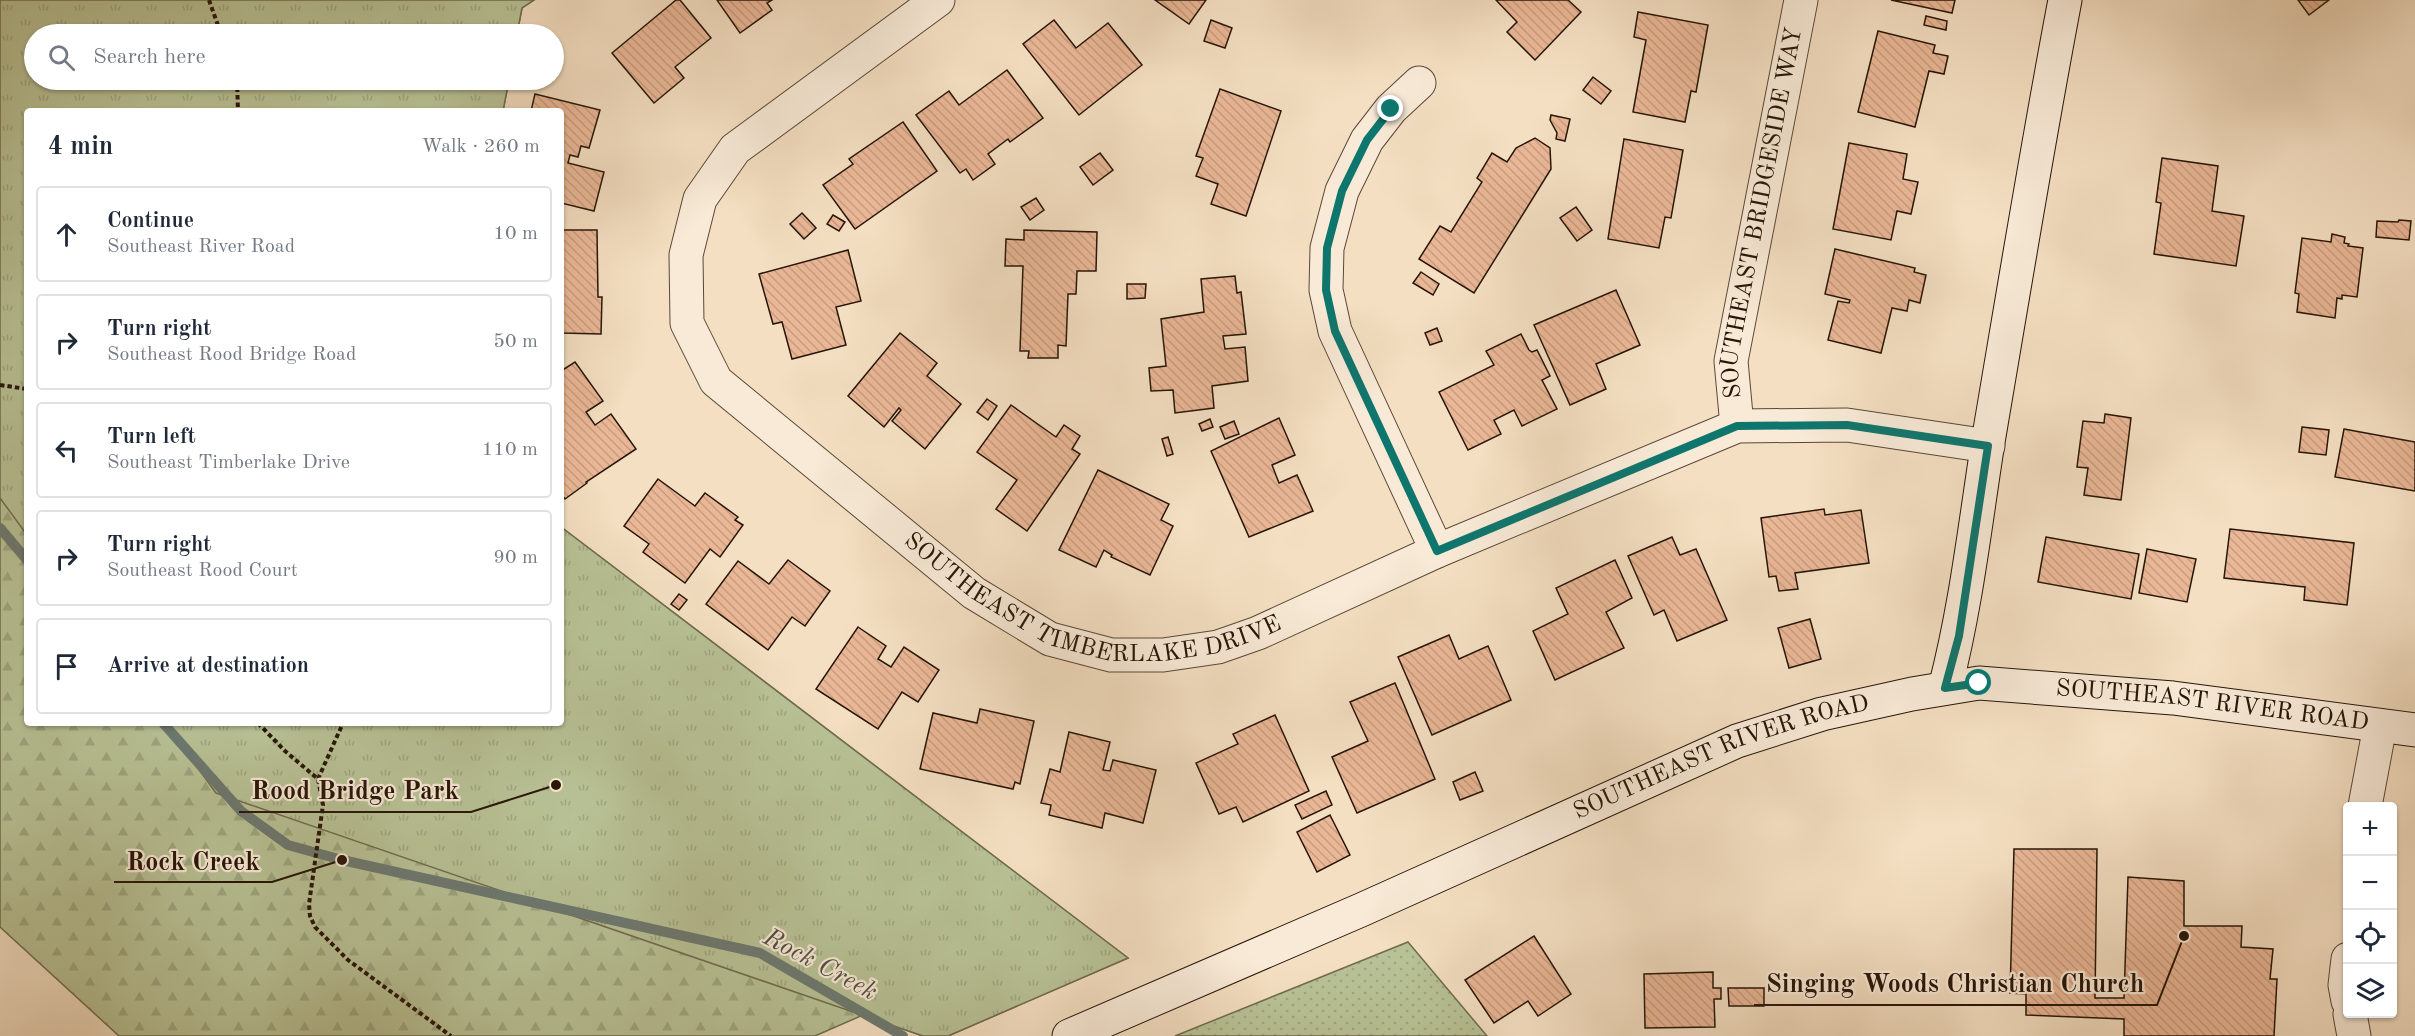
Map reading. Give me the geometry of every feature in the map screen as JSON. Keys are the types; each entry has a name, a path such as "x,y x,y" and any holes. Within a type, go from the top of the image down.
{"street":[{"name":"SOUTHEAST TIMBERLAKE DRIVE","path":"938,0 735,149 700,199 686,255 687,322 716,381 974,593 1050,639 1110,655 1163,655 1218,647 1258,633 1437,551 1737,426 1847,425 1988,446"},
{"name":"SOUTHEAST BRIDGESIDE WAY","path":"1737,426 1731,361 1801,0"},
{"path":"1945,688 1959,636 1988,446 2065,0"},
{"path":"1419,83 1391,109 1367,140 1342,191 1327,248 1326,290 1335,331 1437,551"},
{"name":"SOUTHEAST RIVER ROAD","path":"1069,1036 1350,914 1737,741 1822,714 1979,683 2173,698 2415,730"},
{"path":"2366,802 2380,726"},
{"path":"2351,1018 2354,1036"}],"path":[{"path":"209,0 217,24"},
{"path":"237,90 238,108"},
{"path":"0,385 24,389"},
{"path":"261,726 285,751 318,779"},
{"path":"342,726 318,779 323,805 309,904 310,916 315,927 348,960 451,1036"}],"green space":[{"path":"0,0 534,0 522,8 519,24 24,24 24,90 507,90 504,108 24,108 24,726 564,726 564,529 1128,958 948,1036 923,1036 863,1015 815,1036 119,1036 0,927"},
{"path":"0,0 534,0 522,8 519,24 24,24 24,90 507,90 504,108 24,108 24,531 0,498"},
{"path":"564,529 1128,958 948,1036 923,1036 216,793 167,726 564,726"},
{"path":"1408,942 1487,1036 1175,1036"}],"building":[{"path":"676,0 680,0 711,38 675,67 684,78 654,103 612,53"},
{"path":"717,0 772,0 767,3 772,10 740,33"},
{"path":"1155,0 1206,0 1189,24"},
{"path":"1496,0 1568,0 1581,12 1535,60 1507,32 1517,22"},
{"path":"1891,0 1955,0 1952,13"},
{"path":"2298,0 2329,0 2309,15"},
{"path":"1638,12 1708,25 1696,92 1691,91 1685,122 1633,112 1646,40 1634,37"},
{"path":"1926,16 1947,21 1946,30 1924,25"},
{"path":"1054,20 1076,48 1108,23 1142,65 1079,115 1023,44"},
{"path":"1211,20 1232,28 1225,48 1204,41"},
{"path":"1878,31 1935,45 1933,53 1948,56 1944,74 1929,71 1915,127 1858,112"},
{"path":"1007,70 1043,118 1010,142 1008,139 988,154 995,164 973,180 966,169 960,173 916,115 949,91 959,105"},
{"path":"1593,77 1611,91 1601,104 1583,90"},
{"path":"1220,89 1281,111 1246,216 1211,204 1218,184 1196,176 1203,158 1196,156"},
{"path":"535,94 600,110 589,148 581,146 578,157 570,155 568,163 604,172 594,211 564,204 564,108 532,108"},
{"path":"1551,115 1570,119 1565,141 1556,139 1557,133 1550,120"},
{"path":"903,122 937,171 855,229 823,185 853,164 849,159"},
{"path":"1535,138 1550,148 1551,169 1474,293 1419,259 1440,226 1451,232 1482,182 1477,178 1492,153 1507,162 1516,148"},
{"path":"1624,139 1683,150 1671,218 1665,217 1659,248 1608,239"},
{"path":"1849,143 1907,154 1903,179 1918,182 1911,214 1897,211 1891,240 1833,229"},
{"path":"1100,153 1113,170 1093,185 1080,167"},
{"path":"2162,158 2218,166 2212,211 2244,216 2236,266 2154,254 2161,203 2156,202"},
{"path":"1036,198 1044,210 1030,220 1021,207"},
{"path":"1576,207 1592,230 1577,241 1560,218"},
{"path":"802,213 816,228 804,239 790,224"},
{"path":"833,215 845,222 839,231 827,224"},
{"path":"2399,220 2411,221 2409,240 2376,237 2377,221 2398,222"},
{"path":"564,230 597,230 598,297 602,297 601,334 564,333"},
{"path":"1024,230 1097,232 1096,271 1077,271 1076,294 1068,294 1066,346 1058,345 1058,358 1028,358 1029,351 1020,351 1023,266 1005,266 1006,239 1024,240"},
{"path":"2332,234 2345,237 2344,243 2349,244 2348,246 2363,248 2357,297 2342,295 2342,299 2337,298 2335,318 2297,312 2299,294 2295,293 2302,238 2331,242"},
{"path":"1835,249 1915,268 1914,272 1926,275 1920,303 1909,300 1907,311 1892,308 1881,353 1828,340 1838,301 1849,303 1850,300 1825,294"},
{"path":"848,250 861,301 836,307 846,345 792,359 782,322 773,324 759,274"},
{"path":"1421,272 1439,284 1433,295 1413,283"},
{"path":"1235,276 1237,293 1241,292 1246,334 1223,336 1225,349 1245,347 1248,381 1212,386 1214,408 1175,413 1173,390 1151,391 1149,368 1166,366 1161,319 1204,312 1201,279"},
{"path":"1127,284 1146,284 1145,298 1127,299"},
{"path":"1616,290 1640,345 1596,364 1606,389 1570,405 1534,325"},
{"path":"1437,328 1442,341 1430,345 1425,333"},
{"path":"900,333 937,363 927,376 961,404 925,449 892,421 901,410 899,408 884,427 848,396"},
{"path":"1521,334 1529,350 1532,352 1537,350 1550,376 1542,380 1557,409 1522,426 1514,410 1494,420 1501,434 1468,450 1439,392 1494,365 1486,351"},
{"path":"575,362 603,401 586,412 595,425 611,414 636,449 586,482 565,499 564,498 564,369"},
{"path":"987,399 997,406 988,420 977,412"},
{"path":"1011,405 1056,437 1064,425 1080,436 1072,449 1080,454 1027,531 996,509 1017,480 977,452"},
{"path":"2105,414 2131,418 2121,500 2084,495 2088,468 2077,467 2083,421 2104,423"},
{"path":"1279,418 1295,455 1272,465 1279,483 1297,475 1313,511 1249,537 1211,451"},
{"path":"1210,419 1213,427 1202,431 1199,424"},
{"path":"1234,421 1239,434 1225,439 1220,427"},
{"path":"2302,427 2329,430 2326,455 2299,452"},
{"path":"2344,429 2415,442 2415,491 2335,477"},
{"path":"1168,437 1173,454 1167,456 1162,439"},
{"path":"1098,470 1169,504 1161,520 1173,526 1150,575 1111,557 1112,555 1104,550 1096,567 1059,550"},
{"path":"658,479 695,506 705,493 738,517 735,520 743,525 720,557 710,549 685,583 643,552 649,544 624,526"},
{"path":"1824,509 1825,515 1861,510 1869,563 1795,573 1798,589 1779,591 1776,576 1769,577 1761,518"},
{"path":"2230,529 2354,543 2347,605 2304,600 2305,587 2224,578"},
{"path":"1672,537 1680,555 1696,549 1727,620 1677,641 1664,610 1654,615 1628,556"},
{"path":"2046,537 2139,554 2131,599 2038,582"},
{"path":"2147,549 2196,559 2187,602 2139,593"},
{"path":"788,560 830,591 805,626 792,617 768,650 706,604 738,561 769,584"},
{"path":"1615,560 1632,598 1606,612 1624,648 1555,680 1533,631 1568,614 1556,588"},
{"path":"679,594 687,600 679,610 671,604"},
{"path":"1810,619 1821,659 1789,668 1778,628"},
{"path":"858,627 886,646 878,659 891,667 904,647 939,670 918,702 902,692 878,729 816,689"},
{"path":"1449,635 1459,659 1488,646 1511,700 1432,735 1398,657"},
{"path":"1395,683 1435,779 1357,813 1332,757 1368,741 1350,702"},
{"path":"980,709 1034,721 1020,784 1015,782 1013,789 920,769 933,713 977,723"},
{"path":"1275,715 1309,791 1243,822 1236,807 1219,814 1196,763 1238,744 1233,734"},
{"path":"1069,732 1110,742 1103,770 1110,771 1113,760 1156,770 1143,823 1105,813 1102,828 1049,815 1051,805 1041,803 1050,769 1060,772"},
{"path":"1475,772 1483,791 1460,800 1453,782"},
{"path":"1326,791 1332,805 1302,819 1295,805"},
{"path":"1330,815 1350,855 1317,872 1297,832"},
{"path":"2014,849 2097,849 2095,998 2124,998 2128,877 2184,881 2184,926 2242,926 2241,947 2273,949 2270,979 2277,979 2274,1036 2124,1036 2124,1019 2026,1015 2026,994 2010,993"},
{"path":"1534,936 1571,994 1538,1016 1528,1001 1494,1023 1465,980"},
{"path":"1713,972 1713,988 1721,988 1721,999 1714,999 1715,1027 1645,1028 1644,974"},
{"path":"1728,988 1764,988 1764,1006 1729,1006"}],"waterway":[{"name":"Rock Creek","path":"0,528 24,556"},
{"name":"Rock Creek","path":"166,726 241,811 288,845 342,860 760,953 903,1036"}],"place":[{"name":"Rood Bridge Park","path":"556,785"},
{"name":"Rock Creek","path":"342,860"},
{"name":"Singing Woods Christian Church","path":"2184,936"}],"route":[{"path":"1391,109 1367,140 1342,191 1327,248 1326,290 1335,331 1437,551 1737,426 1847,425 1988,446 1959,636 1945,688 1979,683"}]}
